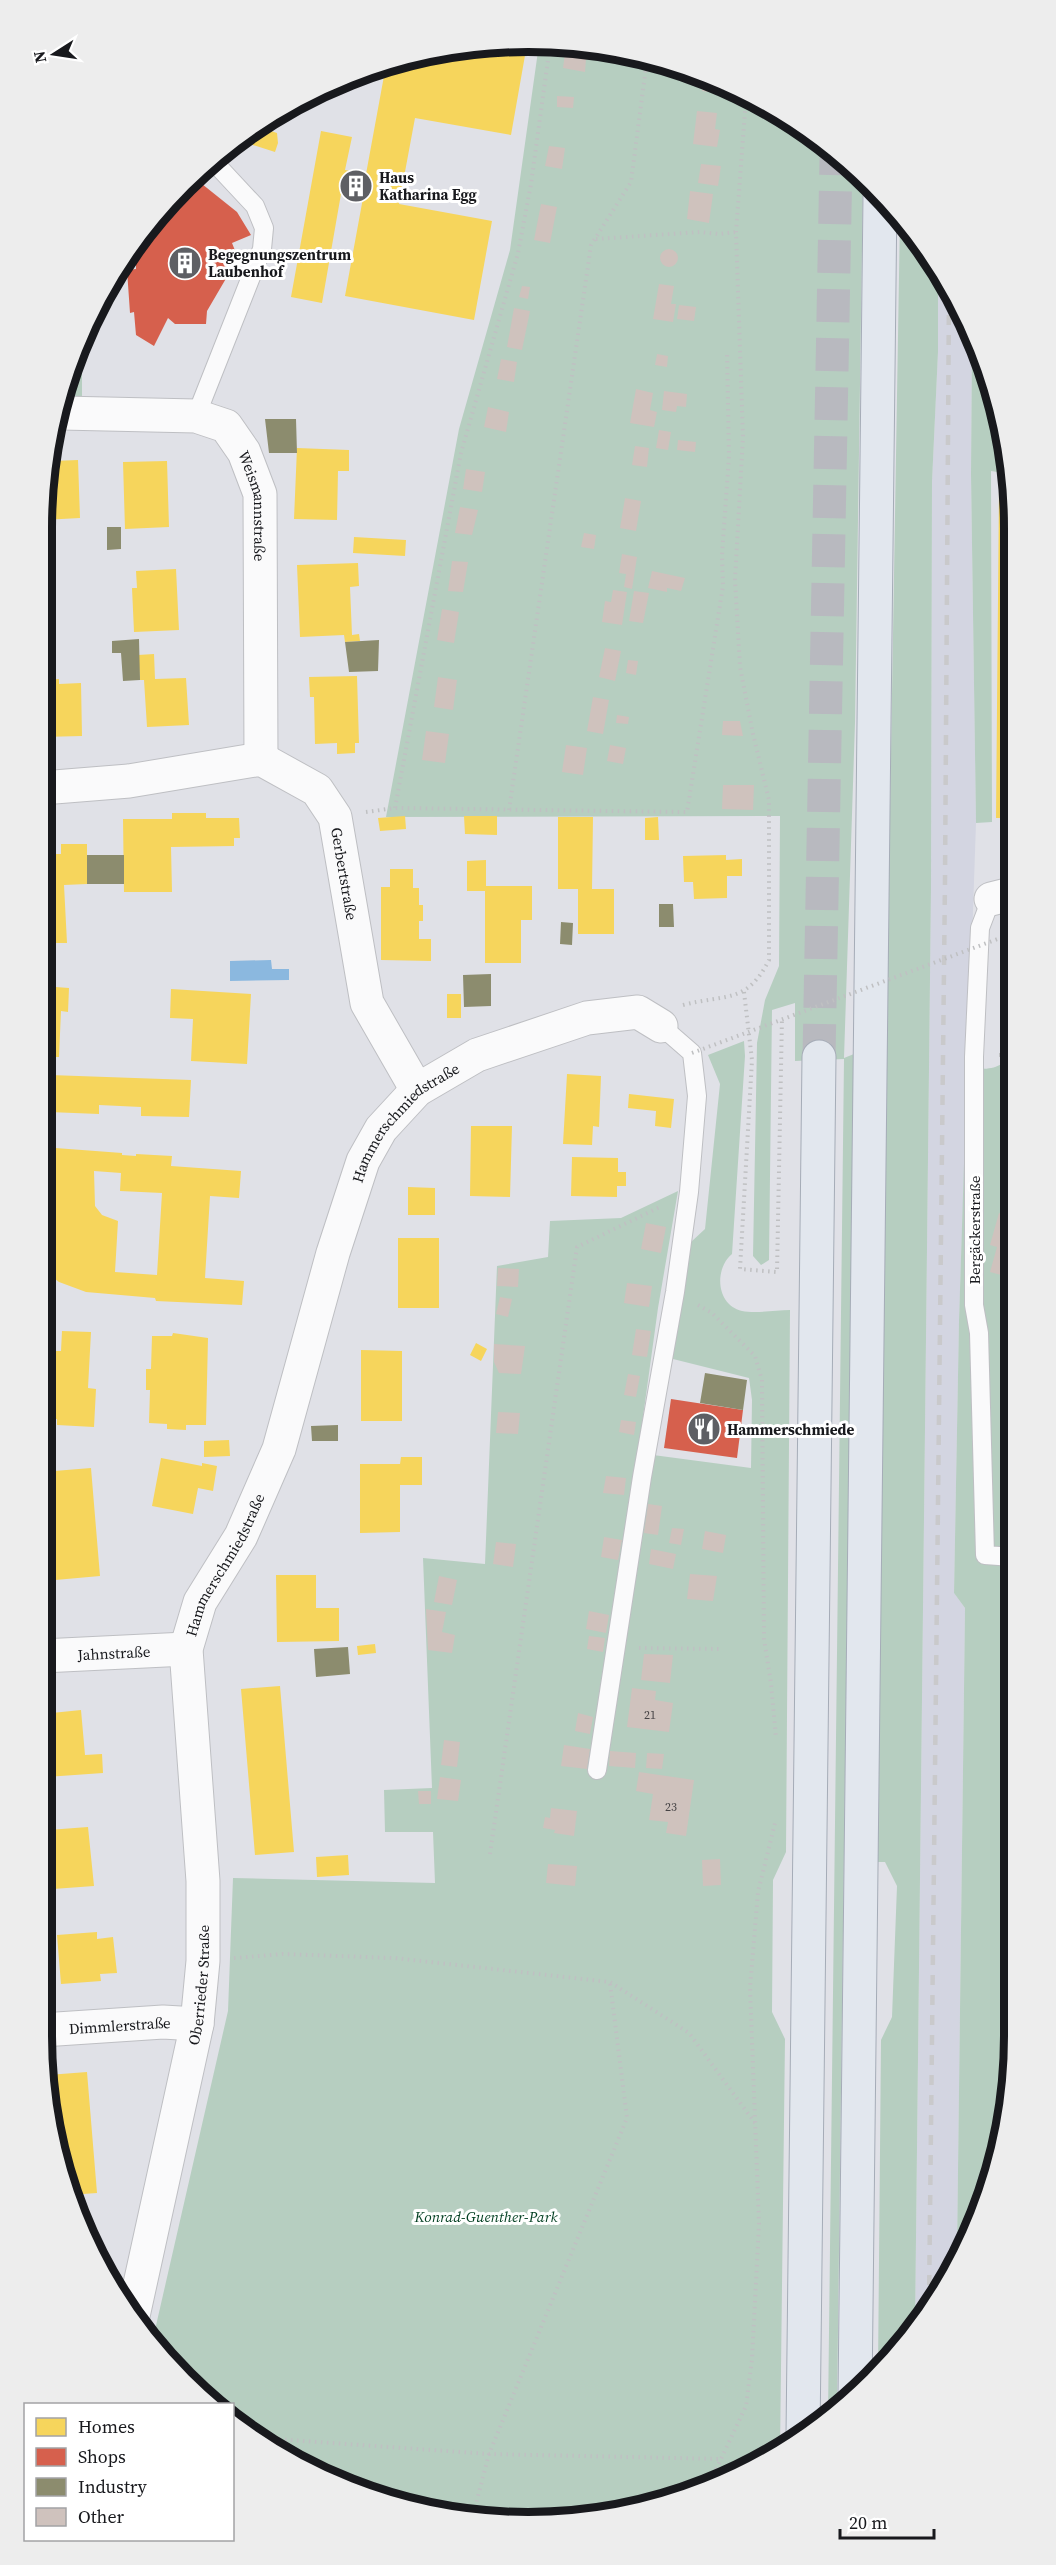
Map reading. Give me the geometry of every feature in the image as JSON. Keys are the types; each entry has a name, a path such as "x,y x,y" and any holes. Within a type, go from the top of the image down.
{"highway":[{"path":"855,2381 880,209"},
{"path":"803,2424 819,1058"}],"street":[{"name":"Weismannstraße","path":"67,413 196,416 226,426 244,452 260,494 261,759"},
{"path":"52,787 129,781 261,759"},
{"name":"Gerbertstraße","path":"261,759 317,790 335,817 367,1003 417,1090"},
{"name":"Hammerschmiedstraße","path":"186,1649 200,1602 241,1536 279,1449 333,1253 363,1161 381,1129 417,1090 477,1055 587,1018 638,1012 661,1026"},
{"name":"Jahnstraße","path":"52,1656 186,1649"},
{"name":"Oberrieder Straße","path":"136,2305 197,2024 203,1961 203,1881 186,1649"},
{"name":"Dimmlerstraße","path":"52,2029 163,2022 197,2024"}],"lane":[{"path":"196,416 262,249 264,228 255,206 219,167"},
{"name":"Bergäckerstraße","path":"1001,896 981,928 974,1057 974,1305 979,1333 985,1555 1004,1556"},
{"name":"Hammerschmiedstraße","path":"661,1026 692,1053"},
{"path":"597,1770 642,1477 675,1292 689,1192 697,1096 692,1053"}],"path":[{"path":"395,808 461,453 518,254 531,184 549,53"},
{"path":"509,810 591,245 631,182 646,68"},
{"path":"661,1026 684,1005 744,993 759,980 769,960 771,826 769,800 743,686 735,580 743,437 736,232 745,106"},
{"path":"595,239 736,232"},
{"path":"404,808 687,812 723,586 722,555 729,456 727,352"},
{"path":"692,1053 782,1017 1004,937"},
{"path":"744,993 752,1060 740,1269 777,1272 782,1017"},
{"path":"490,1854 577,1247 689,1192"},
{"path":"675,1292 712,1313 736,1335 755,1356 762,1380 764,1639 771,1683 776,1743"},
{"path":"616,1647 722,1649"},
{"path":"714,2474 746,2406 752,2359 759,2224 750,1988 758,1892 776,1821"},
{"path":"203,1961 283,1954 394,1958 610,1982 689,2033 756,2124"},
{"path":"474,2509 489,2454 627,2118 610,1982"},
{"path":"275,2439 489,2454 722,2459"}],"shaded area":[{"path":"938,287 972,359 971,474 976,823 959,1321 954,1593 965,1608 957,2240 940,2275 915,2312 931,889 932,482 938,352"}],"green space":[{"path":"538,53 621,62 681,78 710,89 766,116 792,133 842,171 863,191 855,723 844,1058 854,1054 837,2398 828,2405 844,1059 795,1061 795,1003 772,1010 769,1260 761,1265 753,1256 757,1043 765,1000 779,966 780,816 386,817 459,429 510,250"},
{"path":"900,232 938,287 938,352 932,482 931,889 915,2312 878,2358 881,2040 892,2017 897,1886 885,1862 877,1862 887,993"},
{"path":"972,359 987,405 1000,472 991,471 992,822 976,823 971,474"},
{"path":"82,364 82,396 72,396"},
{"name":"Konrad-Guenther-Park","path":"744,1041 745,1056 732,1254 722,1268 720,1286 727,1302 742,1311 790,1310 786,1852 773,1880 772,2012 785,2039 780,2440 710,2476 681,2487 621,2503 559,2511 528,2512 466,2508 435,2503 375,2487 290,2449 234,2410 234,2403 225,2403 214,2394 171,2351 155,2331 228,2011 233,1878 435,1883 433,1832 385,1832 384,1790 432,1788 423,1558 485,1564 497,1266 548,1257 550,1221 621,1218 678,1191 658,1308 638,1453 751,1468 752,1400 749,1378 669,1358 691,1242 705,1229 720,1084 708,1055"},
{"path":"1004,1062 1004,2037 994,2130 978,2190 957,2240 965,1608 954,1593 967,1069 986,1069"}],"water":[{"path":"271,960 272,969 289,969 289,980 230,981 230,961"}],"building: Homes":[{"name":"Haus Katharina Egg","path":"526,52 511,135 415,118 399,204 492,221 474,320 345,296 363,198 341,194 322,303 291,297 321,131 352,137 345,170 366,174 384,75 435,62"},
{"path":"271,128 271,131 277,133 278,143 275,152 249,144"},
{"path":"297,448 349,450 349,471 338,471 337,520 294,519"},
{"path":"78,460 80,518 53,519 58,461"},
{"path":"167,461 169,527 125,529 123,462"},
{"path":"999,489 1001,489 1004,528 1004,818 996,818"},
{"path":"354,537 406,540 405,556 353,553"},
{"path":"358,563 359,586 350,587 352,635 359,634 360,641 345,642 344,635 300,637 297,565"},
{"path":"176,569 179,630 134,632 132,588 137,588 136,571"},
{"path":"154,654 155,679 186,678 189,725 147,727 144,680 140,680 138,655"},
{"path":"357,676 359,743 355,743 355,753 337,754 337,743 315,744 314,697 310,697 309,677"},
{"path":"52,679 59,679 59,684 81,683 82,736 52,737"},
{"path":"172,813 206,813 206,818 239,818 240,838 234,838 234,846 171,847 172,892 124,892 123,819 172,819"},
{"path":"405,816 406,829 380,831 378,818"},
{"path":"464,816 497,816 497,835 465,834"},
{"path":"558,817 593,817 592,889 614,889 614,934 578,934 578,889 558,889"},
{"path":"658,817 659,840 645,840 645,818"},
{"path":"61,844 87,844 87,884 64,885 67,943 52,943 52,854 61,854"},
{"path":"726,855 726,860 742,859 742,876 727,876 727,898 694,899 693,882 684,882 683,856"},
{"path":"486,860 486,886 532,886 532,920 521,920 521,963 485,963 485,891 467,891 467,861"},
{"path":"390,869 413,869 413,888 419,888 419,905 423,905 423,921 419,921 419,939 431,939 431,961 381,960 381,887 390,887"},
{"path":"52,987 69,988 68,1012 61,1011 59,1057 52,1057"},
{"path":"171,989 251,994 247,1064 191,1061 193,1019 170,1018"},
{"path":"447,994 461,994 461,1018 447,1018"},
{"path":"567,1074 601,1076 599,1127 593,1126 592,1145 563,1144"},
{"path":"52,1075 191,1080 189,1117 141,1116 141,1107 99,1105 99,1114 52,1112"},
{"path":"629,1094 674,1099 671,1128 655,1126 656,1111 628,1108"},
{"path":"471,1126 512,1126 510,1197 470,1196"},
{"path":"52,1148 136,1156 136,1154 172,1156 171,1166 241,1171 239,1198 210,1196 205,1278 244,1281 242,1305 156,1301 155,1298 86,1292 59,1282 52,1277","holes":["94,1171 121,1173 120,1191 162,1193 157,1275 115,1272 118,1221 102,1215 95,1206"]},
{"path":"572,1157 618,1158 618,1172 626,1172 626,1186 617,1186 617,1197 571,1196"},
{"path":"408,1187 435,1188 435,1215 408,1215"},
{"path":"398,1238 439,1238 439,1308 398,1308"},
{"path":"62,1331 91,1332 88,1388 96,1389 94,1427 57,1425 57,1419 52,1419 52,1351 61,1351"},
{"path":"173,1333 208,1338 206,1425 186,1425 186,1430 167,1429 167,1424 149,1423 150,1390 146,1390 146,1369 151,1369 152,1336 172,1336"},
{"path":"476,1343 487,1349 481,1361 470,1355"},
{"path":"361,1350 402,1351 402,1421 361,1421"},
{"path":"229,1440 230,1456 204,1457 204,1441"},
{"path":"401,1457 422,1457 422,1485 400,1485 400,1532 360,1533 360,1464 400,1464"},
{"path":"161,1458 202,1466 202,1463 217,1466 213,1491 198,1488 193,1514 152,1506"},
{"path":"91,1468 100,1576 52,1580 52,1471"},
{"path":"276,1575 316,1575 316,1608 339,1608 339,1641 277,1642"},
{"path":"375,1644 376,1653 358,1655 357,1646"},
{"path":"280,1686 294,1852 255,1855 241,1689"},
{"path":"81,1710 85,1755 102,1754 103,1773 52,1777 52,1713"},
{"path":"88,1827 94,1886 53,1889 52,1830"},
{"path":"348,1855 349,1875 317,1877 316,1857"},
{"path":"97,1932 97,1939 113,1937 117,1973 100,1974 101,1981 61,1984 57,1935"},
{"path":"87,2072 97,2193 80,2194 78,2190 62,2130 55,2074"}],"building: Shops":[{"name":"Begegnungszentrum Laubenhof","path":"203,182 202,184 237,212 251,235 232,243 238,258 207,311 206,324 175,324 168,318 154,346 136,335 134,312 130,313 127,273 129,270 136,269 136,260 151,239 171,214"},
{"name":"Hammerschmiede","path":"671,1399 743,1410 737,1458 664,1448"}],"building: Industry":[{"path":"265,419 296,419 297,453 269,453"},
{"path":"107,527 121,527 121,549 107,550"},
{"path":"139,639 140,680 123,681 121,653 112,653 112,641"},
{"path":"379,640 378,671 349,672 345,642"},
{"path":"87,855 124,855 124,884 87,884"},
{"path":"659,904 673,904 674,927 659,927"},
{"path":"561,922 573,923 572,945 560,944"},
{"path":"491,974 491,1006 464,1007 463,975"},
{"path":"705,1373 747,1380 743,1410 700,1403"},
{"path":"338,1425 338,1441 312,1441 311,1426"},
{"path":"348,1647 350,1674 316,1677 314,1649"},
{"path":"52,1897 55,1913 52,1913"}],"building: Other":[{"path":"565,55 586,57 585,72 563,68"},
{"path":"703,86 719,93 702,91"},
{"path":"557,96 574,97 573,108 557,107"},
{"path":"697,111 717,113 715,129 720,130 717,147 693,144"},
{"path":"549,146 565,148 562,169 545,166"},
{"path":"701,164 721,166 718,186 698,183"},
{"path":"690,191 713,194 709,223 687,219"},
{"path":"541,204 557,207 550,243 534,240"},
{"path":"669,249 675,252 678,258 675,264 669,267 663,264 660,258 663,252"},
{"path":"659,284 674,286 671,304 676,304 673,322 653,319"},
{"path":"522,286 530,287 528,299 519,297"},
{"path":"679,305 696,307 694,321 677,319"},
{"path":"514,308 530,311 522,350 507,347"},
{"path":"657,354 668,356 667,367 655,365"},
{"path":"501,359 517,362 514,382 497,379"},
{"path":"636,389 653,393 650,410 657,412 654,427 630,423"},
{"path":"664,391 687,394 686,407 677,406 676,412 662,410"},
{"path":"488,407 509,412 506,432 484,427"},
{"path":"659,430 671,432 668,450 656,448"},
{"path":"678,440 696,442 695,452 677,450"},
{"path":"635,446 649,448 647,467 632,465"},
{"path":"466,469 485,472 482,492 463,489"},
{"path":"625,498 641,501 636,531 620,528"},
{"path":"460,507 478,510 472,535 455,533"},
{"path":"584,533 596,535 594,549 581,547"},
{"path":"622,554 637,557 632,589 624,587 626,574 619,573"},
{"path":"452,561 468,562 463,592 448,591"},
{"path":"652,571 685,578 681,591 667,588 667,592 648,588"},
{"path":"613,590 627,592 622,625 602,622 605,601 611,602"},
{"path":"634,591 649,593 643,623 629,621"},
{"path":"442,609 459,612 454,643 437,640"},
{"path":"605,648 621,651 615,681 599,677"},
{"path":"628,660 638,661 636,675 626,673"},
{"path":"438,677 457,680 453,710 434,707"},
{"path":"593,697 609,700 603,734 587,731"},
{"path":"617,715 629,717 628,724 616,723"},
{"path":"723,721 740,721 743,736 722,735"},
{"path":"426,731 449,734 445,763 422,760"},
{"path":"566,745 587,748 583,775 562,772"},
{"path":"610,745 626,748 623,764 607,761"},
{"path":"723,785 754,785 753,810 722,809"},
{"path":"999,1213 1004,1215 1004,1276 990,1272 997,1247 990,1245"},
{"path":"646,1223 666,1227 661,1253 641,1249"},
{"path":"498,1268 519,1269 518,1287 497,1286"},
{"path":"627,1283 652,1286 649,1307 624,1303"},
{"path":"500,1297 512,1299 508,1317 496,1314"},
{"path":"636,1329 651,1331 647,1357 632,1355"},
{"path":"494,1344 525,1346 521,1374 499,1373 494,1362"},
{"path":"628,1374 640,1376 636,1397 624,1395"},
{"path":"498,1412 520,1413 518,1434 496,1433"},
{"path":"621,1420 636,1422 634,1435 619,1432"},
{"path":"606,1476 626,1478 624,1495 603,1493"},
{"path":"648,1504 662,1506 658,1535 644,1533"},
{"path":"672,1528 684,1529 681,1545 669,1543"},
{"path":"705,1531 726,1535 723,1553 702,1549"},
{"path":"604,1537 622,1540 618,1560 601,1557"},
{"path":"496,1542 516,1544 513,1567 493,1564"},
{"path":"651,1549 676,1554 673,1569 649,1564"},
{"path":"690,1574 717,1576 713,1601 687,1599"},
{"path":"439,1576 457,1580 452,1605 434,1602"},
{"path":"426,1609 446,1612 442,1632 455,1635 452,1653 428,1650"},
{"path":"589,1611 609,1615 606,1633 586,1629"},
{"path":"589,1636 605,1638 603,1652 587,1649"},
{"path":"644,1654 673,1655 670,1683 641,1680"},
{"path":"632,1688 656,1691 655,1700 673,1703 669,1732 627,1727"},
{"path":"578,1713 593,1717 590,1734 575,1731"},
{"path":"444,1740 460,1742 457,1767 441,1765"},
{"path":"564,1745 590,1749 587,1769 561,1766"},
{"path":"610,1751 636,1753 635,1768 609,1766"},
{"path":"647,1753 664,1754 662,1769 646,1768"},
{"path":"639,1772 694,1780 686,1836 666,1833 668,1822 649,1820 653,1794 636,1791"},
{"path":"440,1777 461,1780 458,1801 437,1799"},
{"path":"418,1791 431,1791 431,1804 419,1804"},
{"path":"551,1808 577,1811 574,1836 554,1833 555,1830 543,1828 545,1817 550,1818"},
{"path":"720,1859 721,1885 703,1886 702,1860"},
{"path":"548,1864 577,1866 575,1886 546,1883"}],"tunnel":[{"path":"819,1057 836,166"}],"railway":[{"path":"929,2292 945,880 949,308"}],"place":[{"name":"Haus Katharina Egg","path":"356,186"},
{"name":"Begegnungszentrum Laubenhof","path":"185,263"},
{"name":"Hammerschmiede","path":"704,1429"}]}
